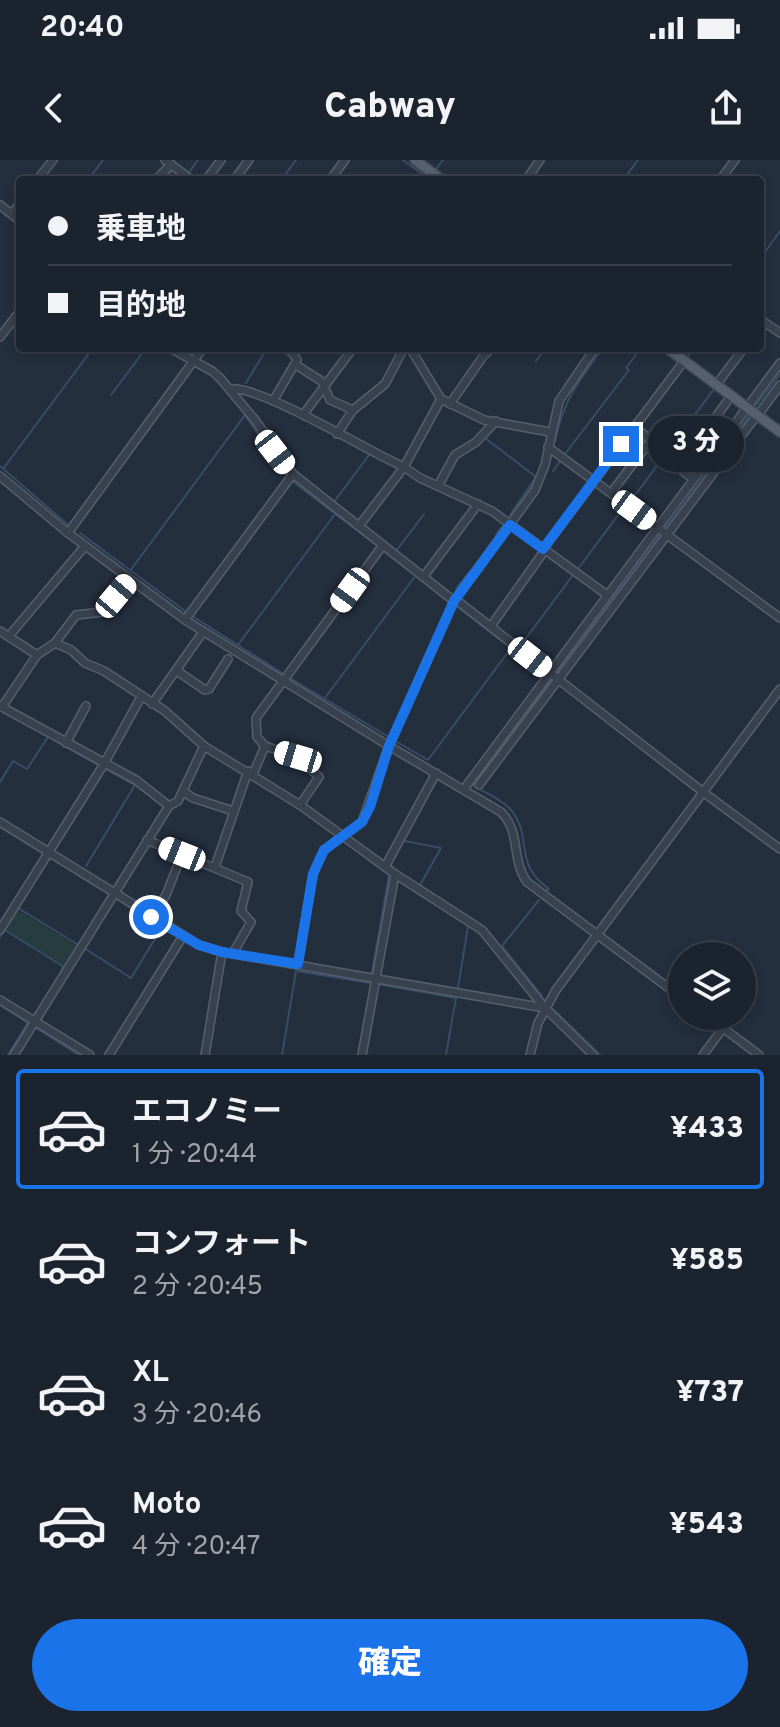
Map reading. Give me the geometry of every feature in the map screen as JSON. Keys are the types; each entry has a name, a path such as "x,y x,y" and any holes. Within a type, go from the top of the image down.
{"main road":[{"path":"415,160 437,176"},
{"path":"672,352 780,432"}],"street":[{"path":"40,176 53,160"},
{"path":"171,162 187,176"},
{"path":"0,205 16,218"},
{"path":"12,214 16,208"},
{"path":"0,337 16,316"},
{"path":"178,352 212,371 230,389 293,474 780,849"},
{"path":"68,533 200,352"},
{"path":"273,401 296,365 297,360 292,352"},
{"path":"303,415 350,352"},
{"path":"337,434 353,410 385,384 405,352"},
{"path":"410,352 441,399 484,420 550,432"},
{"path":"450,404 487,352"},
{"path":"298,964 318,860 324,850 362,822 370,807 389,746 455,600 541,479 555,412 564,391 592,352"},
{"path":"716,385 741,352"},
{"path":"491,626 594,480 684,361"},
{"path":"464,789 484,770 754,412 780,363"},
{"path":"296,365 325,385 330,400 353,410"},
{"path":"555,676 607,595 662,531 693,479 780,385"},
{"path":"230,389 240,388 273,401 478,504 607,595"},
{"path":"693,479 679,468 731,396"},
{"path":"359,526 404,467 441,399"},
{"path":"438,486 455,455 476,442 496,421"},
{"path":"611,493 651,440 634,427"},
{"path":"548,447 780,618"},
{"path":"185,620 293,474"},
{"path":"0,476 68,533 185,620 501,812 509,819 518,867 527,882 668,988"},
{"path":"424,576 478,504"},
{"path":"300,805 319,777 298,757 265,746 257,737 256,718 383,545"},
{"path":"9,636 85,546"},
{"path":"129,580 103,612 76,615 55,643 37,655 1,707 136,780 169,806"},
{"path":"0,631 37,655"},
{"path":"152,704 203,632"},
{"path":"55,643 71,650 85,663 104,671 173,718 204,746 300,805 395,874 482,930 545,1008 593,1055"},
{"path":"177,671 205,690 209,689 228,659"},
{"path":"530,1055 545,1008 780,689"},
{"path":"0,930 104,764 141,697"},
{"path":"66,743 86,706"},
{"path":"14,1055 147,840 169,806 178,801 184,792 204,746"},
{"path":"215,867 250,772 265,746"},
{"path":"479,785 484,770"},
{"path":"385,867 436,773"},
{"path":"184,792 230,810"},
{"path":"0,822 199,945 222,952 545,1008"},
{"path":"147,840 248,882 241,911 251,922 233,953"},
{"path":"151,917 166,895 182,854"},
{"path":"362,1055 395,874"},
{"path":"109,1055 183,936"},
{"path":"205,1055 222,952"},
{"path":"0,1000 33,1024 90,1055"},
{"path":"703,1055 722,1030"},
{"path":"726,1030 759,1055"}],"green space":[{"path":"18,910 77,946 65,966 6,930"}],"waterway":[{"path":"91,176 103,160"},
{"path":"189,172 198,160"},
{"path":"284,176 296,160"},
{"path":"403,160 425,176"},
{"path":"436,169 443,160"},
{"path":"626,176 638,160"},
{"path":"167,176 173,170"},
{"path":"764,253 780,231"},
{"path":"3,469 90,352"},
{"path":"111,395 143,352"},
{"path":"246,383 265,352"},
{"path":"389,369 397,352"},
{"path":"536,361 543,352"},
{"path":"555,441 562,414 573,392 600,352"},
{"path":"565,454 629,370 626,368 638,352"},
{"path":"687,357 691,352"},
{"path":"754,408 780,374"},
{"path":"630,502 714,389"},
{"path":"664,530 751,413"},
{"path":"130,571 245,415 286,475"},
{"path":"485,438 536,477 510,515"},
{"path":"334,502 369,455"},
{"path":"553,471 561,460"},
{"path":"0,466 67,524"},
{"path":"292,481 375,544"},
{"path":"578,569 624,507"},
{"path":"238,645 335,514"},
{"path":"397,550 424,514"},
{"path":"496,535 503,525"},
{"path":"80,533 185,611"},
{"path":"556,674 660,535"},
{"path":"386,553 420,579"},
{"path":"456,589 470,571"},
{"path":"325,698 416,575"},
{"path":"521,645 573,575"},
{"path":"397,742 428,760 511,648 459,608"},
{"path":"192,616 282,673"},
{"path":"290,678 387,736"},
{"path":"547,890 531,870 518,820 511,810 473,785 552,679"},
{"path":"0,782 13,761 27,769 48,737"},
{"path":"54,740 98,765"},
{"path":"106,769 163,806"},
{"path":"86,866 135,785"},
{"path":"405,841 441,848 420,885"},
{"path":"361,854 389,875 372,973"},
{"path":"395,879 440,907"},
{"path":"539,900 502,946 542,996"},
{"path":"13,916 18,908 77,944"},
{"path":"0,937 11,919"},
{"path":"458,988 468,926"},
{"path":"84,948 131,978 161,929"},
{"path":"5,930 64,967"},
{"path":"282,1055 296,971 370,983"},
{"path":"377,984 456,998 446,1055"},
{"path":"0,1005 79,1055"},
{"path":"553,1009 600,1055"},
{"path":"8,1055 27,1024"}],"route":[{"path":"151,917 199,945 222,952 298,964 318,860 324,850 362,822 370,807 389,746 455,599 510,525 543,549 621,444"}]}
